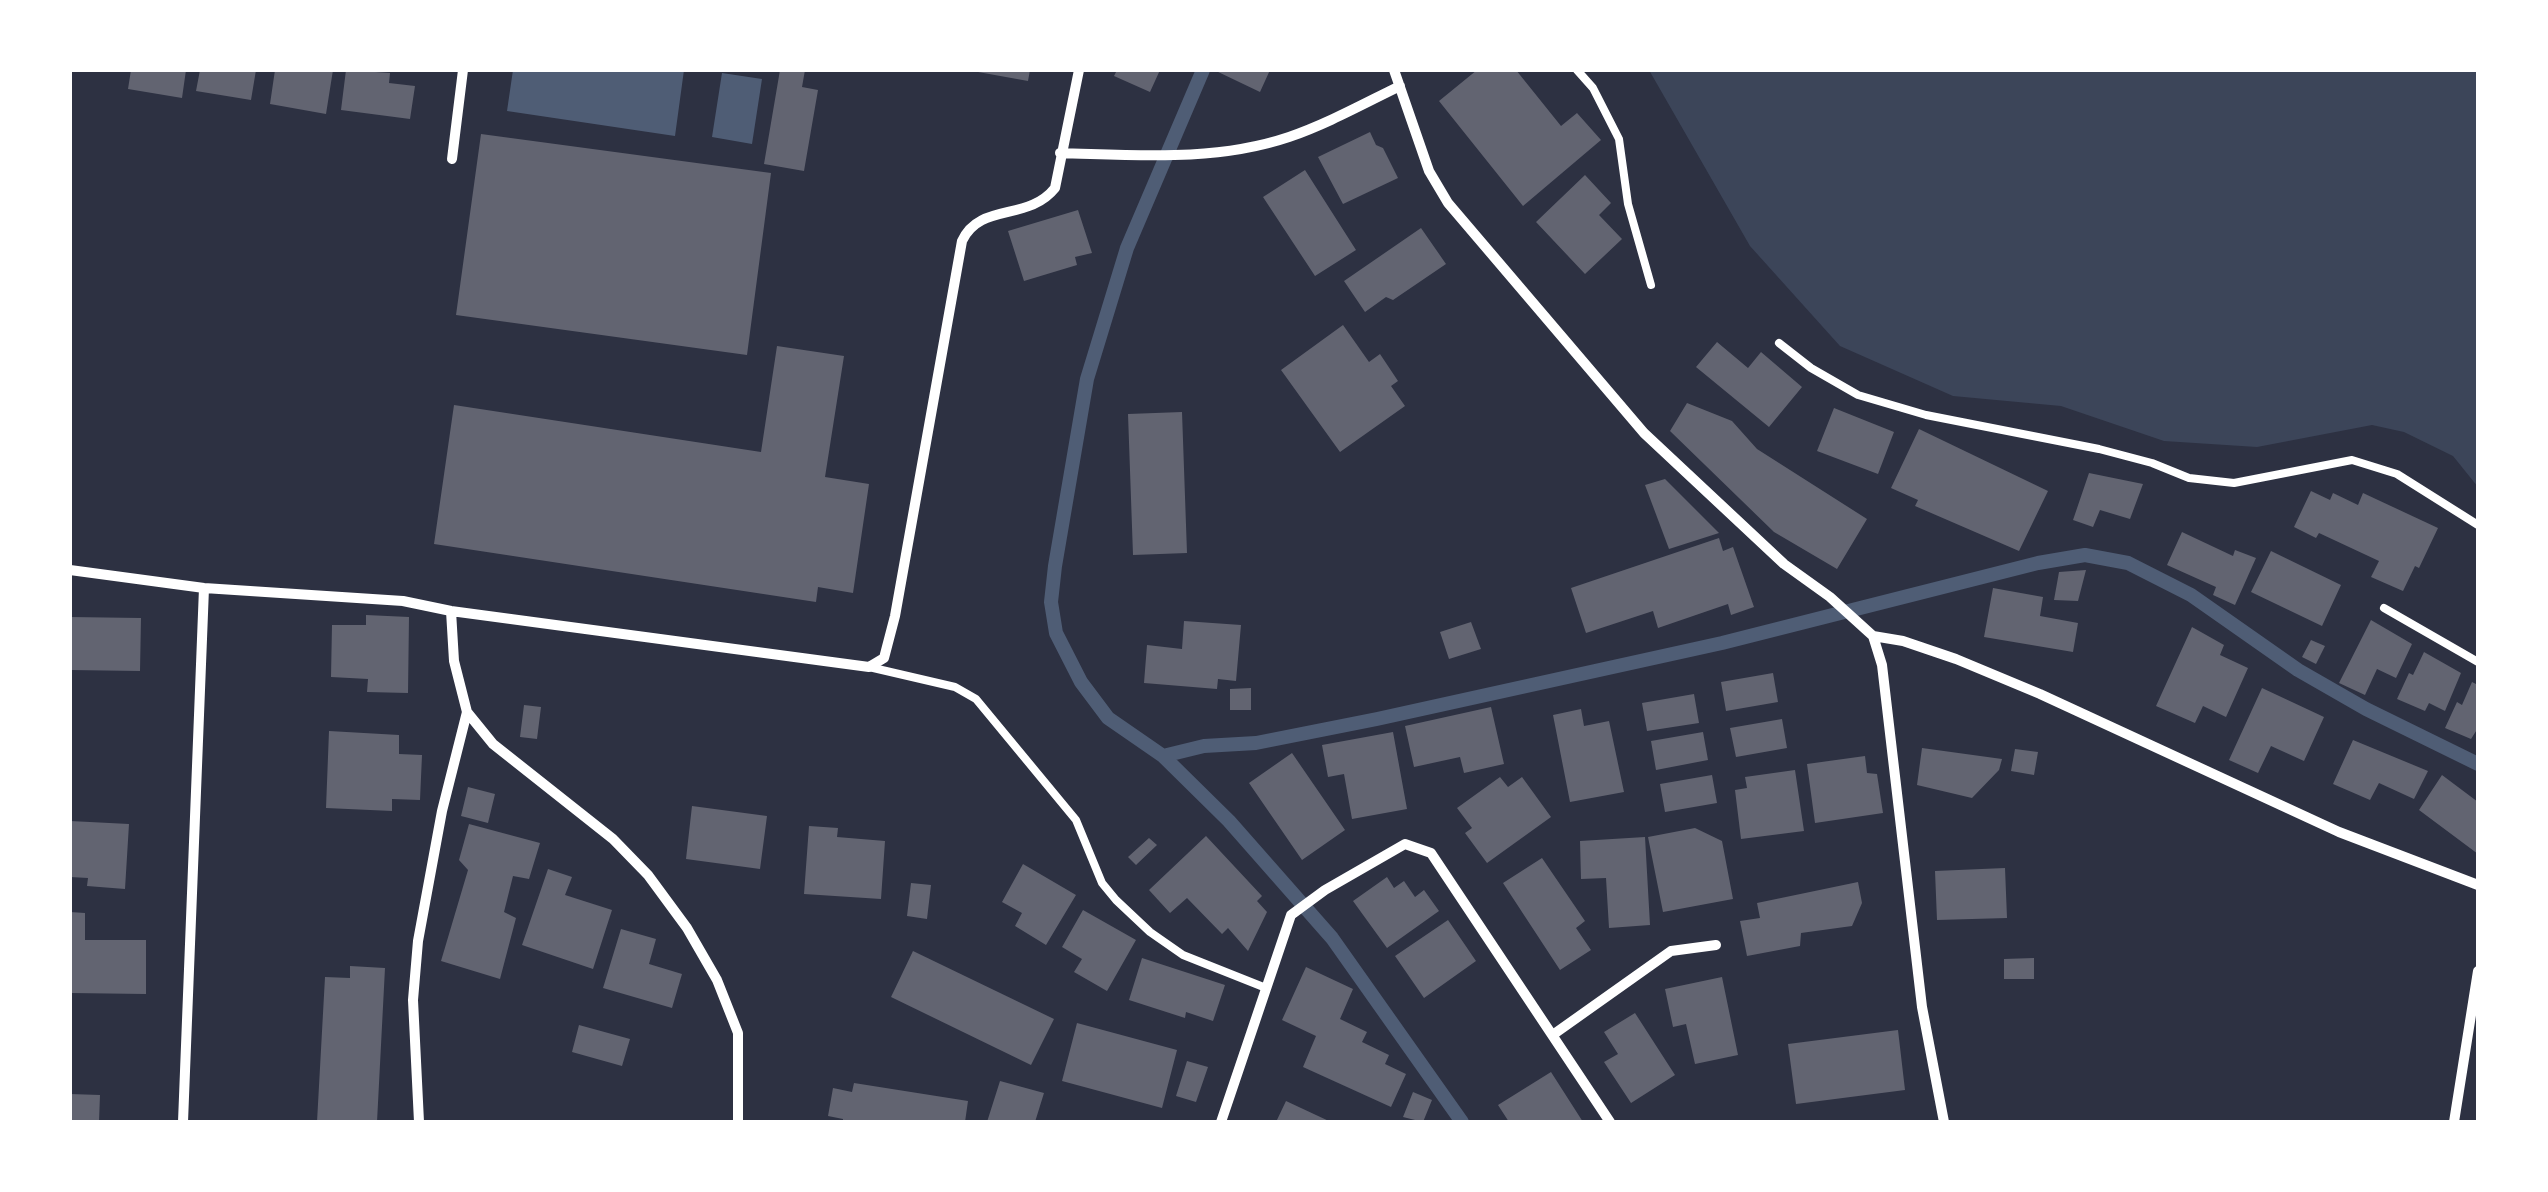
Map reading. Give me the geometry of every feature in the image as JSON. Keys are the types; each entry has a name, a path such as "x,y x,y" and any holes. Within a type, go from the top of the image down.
{"street":[{"path":"452,158 463,70"},
{"path":"70,570 204,588 402,600 869,668 884,658 895,616 962,241 968,228 980,220 1043,203 1055,188 1078,70"},
{"path":"1394,70 1429,171 1448,203 1590,371 1644,433 1711,497 1784,564 1874,636 1903,641 1956,659 2338,832 2478,885"},
{"path":"1060,153 1196,156 1242,148 1315,128 1400,86"},
{"path":"183,1122 204,588"},
{"path":"451,610 454,661 467,712 494,744 613,840 648,875 687,928 717,980 738,1032 738,1122"},
{"path":"1874,636 1882,664 1922,1007 1944,1122"},
{"path":"419,1122 414,1000 418,941 442,811 467,712"},
{"path":"1221,1122 1291,915 1325,890 1405,844 1431,853 1610,1122"},
{"path":"1554,1034 1671,951 1716,945"},
{"path":"2454,1122 2478,972"}],"lane":[{"path":"1577,70 1593,88 1619,139 1628,204 1651,284"},
{"path":"1779,342 1811,368 1858,395 1926,415 2099,449 2189,478 2219,482 2234,483 2352,460 2398,474 2478,524"},
{"path":"2384,608 2478,662"},
{"path":"869,668 955,687 976,699 1076,820 1102,883 1116,900 1150,932 1183,955 1266,988"}],"shaded area":[{"path":"513,70 684,70 675,136 507,111"},
{"path":"1649,70 2478,70 2478,487 2453,456 2404,432 2372,425 2257,447 2164,441 2061,406 1953,396 1840,346 1750,246"},
{"path":"722,73 762,79 752,144 712,137"}],"building":[{"path":"131,70 186,70 182,98 128,89"},
{"path":"200,70 256,70 251,100 196,91"},
{"path":"275,70 333,70 326,114 270,104"},
{"path":"346,70 390,73 389,83 415,86 410,119 341,110"},
{"path":"780,70 805,70 802,87 818,90 804,171 764,164"},
{"path":"967,70 1030,70 1028,81"},
{"path":"1117,70 1160,70 1150,92 1114,76"},
{"path":"1214,70 1270,70 1260,92"},
{"path":"1477,70 1516,70 1561,126 1577,113 1601,140 1523,206 1439,101"},
{"path":"1370,132 1398,178 1343,204 1318,157"},
{"path":"481,134 771,173 747,355 456,315"},
{"path":"1305,170 1356,250 1315,276 1263,197"},
{"path":"1585,175 1611,203 1599,215 1622,239 1585,274 1536,222"},
{"path":"1078,210 1092,253 1075,257 1077,265 1024,281 1008,231"},
{"path":"1421,228 1446,264 1393,300 1386,297 1365,312 1344,281"},
{"path":"1343,325 1369,362 1380,354 1398,381 1391,386 1405,406 1340,452 1281,370"},
{"path":"1717,342 1748,368 1761,352 1802,387 1769,427 1696,367"},
{"path":"777,346 844,356 825,477 869,484 853,593 818,587 816,602 434,544 454,405 761,452"},
{"path":"1687,403 1732,421 1757,449 1867,519 1837,569 1774,532 1670,431"},
{"path":"1834,408 1894,432 1878,474 1817,451"},
{"path":"1182,412 1187,553 1133,555 1128,414"},
{"path":"1919,429 2048,491 2019,551 1915,506 1918,500 1891,488"},
{"path":"2089,473 2143,484 2130,519 2100,510 2093,527 2073,520"},
{"path":"1665,479 1719,533 1669,549 1645,485"},
{"path":"2311,491 2330,500 2333,493 2358,505 2363,493 2438,528 2403,591 2371,577 2379,561 2319,533 2316,538 2294,527"},
{"path":"2182,532 2233,556 2235,550 2256,558 2235,605 2213,595 2216,587 2167,565"},
{"path":"1719,538 1723,551 1733,547 1754,607 1731,615 1728,604 1658,628 1653,611 1586,633 1571,588"},
{"path":"2271,551 2341,585 2322,626 2251,592"},
{"path":"2086,570 2078,601 2054,600 2059,572"},
{"path":"1993,588 2043,597 2040,616 2078,623 2073,652 1984,637"},
{"path":"366,615 409,617 408,693 367,692 368,679 331,677 332,625 366,625"},
{"path":"70,617 141,618 140,671 70,670"},
{"path":"2371,620 2412,644 2396,678 2377,669 2365,695 2339,683"},
{"path":"1184,621 1241,625 1236,681 1218,679 1217,689 1144,683 1147,645 1182,649"},
{"path":"1471,622 1481,649 1449,659 1440,632"},
{"path":"2192,627 2224,645 2220,655 2248,668 2226,717 2203,706 2195,723 2156,706"},
{"path":"2311,640 2325,646 2316,664 2302,657"},
{"path":"2424,652 2461,673 2445,711 2429,703 2425,711 2397,699"},
{"path":"1773,673 1778,702 1726,711 1721,682"},
{"path":"2472,682 2478,685 2478,728 2471,739 2445,728 2457,702 2462,705"},
{"path":"1251,688 1251,710 1230,710 1230,689"},
{"path":"2262,688 2324,717 2304,761 2271,746 2258,773 2229,760"},
{"path":"1694,694 1699,723 1647,731 1642,703"},
{"path":"524,705 541,707 537,739 520,737"},
{"path":"1491,707 1504,764 1464,773 1460,757 1414,767 1405,726"},
{"path":"1581,709 1584,726 1609,721 1624,792 1570,802 1553,715"},
{"path":"1782,719 1787,748 1736,757 1730,728"},
{"path":"329,731 399,735 399,754 422,755 420,800 392,799 392,811 326,808"},
{"path":"1393,732 1407,809 1352,819 1344,774 1328,777 1322,745"},
{"path":"1703,732 1708,760 1656,770 1651,741"},
{"path":"2353,740 2428,771 2414,799 2379,783 2370,800 2333,784"},
{"path":"1922,748 2002,759 1999,770 1972,798 1917,785"},
{"path":"2015,749 2038,752 2034,775 2011,771"},
{"path":"1292,753 1345,830 1302,860 1249,783"},
{"path":"1865,756 1867,773 1877,774 1883,813 1815,823 1807,764"},
{"path":"1795,770 1804,831 1741,839 1735,790 1747,788 1745,777"},
{"path":"1712,775 1717,803 1665,812 1660,784"},
{"path":"2442,775 2478,802 2478,854 2419,810"},
{"path":"1500,777 1508,787 1522,777 1551,817 1487,863 1465,833 1472,828 1457,808"},
{"path":"468,787 495,794 488,823 461,816"},
{"path":"692,806 767,816 760,869 686,859"},
{"path":"70,821 129,824 125,889 87,886 88,878 70,877"},
{"path":"469,824 540,843 529,879 513,876 504,912 516,918 500,979 441,961 468,870 459,860"},
{"path":"809,826 838,828 837,837 885,841 881,899 804,894"},
{"path":"1695,828 1722,841 1733,899 1663,912 1648,837"},
{"path":"1206,836 1262,896 1257,901 1267,912 1248,951 1228,928 1222,934 1187,898 1170,913 1149,890"},
{"path":"1645,837 1650,925 1609,928 1606,878 1581,879 1580,841"},
{"path":"1149,838 1157,845 1136,865 1128,857"},
{"path":"1542,858 1585,921 1576,928 1591,950 1560,970 1503,883"},
{"path":"1023,864 1076,895 1046,945 1015,926 1022,913 1002,902"},
{"path":"2005,868 2007,918 1937,920 1935,871"},
{"path":"548,869 572,877 565,895 612,910 593,969 522,945"},
{"path":"1387,877 1394,888 1404,881 1415,897 1424,890 1439,911 1387,948 1353,901"},
{"path":"1858,882 1862,903 1852,926 1801,933 1800,946 1747,956 1740,921 1760,918 1757,903"},
{"path":"911,883 931,885 927,919 907,916"},
{"path":"1083,910 1136,940 1107,991 1074,972 1082,959 1062,947"},
{"path":"70,912 85,913 85,940 146,940 146,994 70,993"},
{"path":"1448,920 1476,961 1424,998 1395,956"},
{"path":"621,929 656,939 649,964 682,974 672,1008 603,988"},
{"path":"913,951 1054,1019 1031,1065 891,997"},
{"path":"1142,958 1225,985 1213,1021 1186,1012 1185,1018 1129,1000"},
{"path":"2034,958 2034,979 2004,979 2004,959"},
{"path":"350,966 385,968 377,1122 317,1122 325,977 350,978"},
{"path":"1306,967 1353,989 1340,1019 1367,1032 1362,1042 1389,1055 1385,1064 1406,1074 1391,1107 1303,1067 1316,1036 1282,1020"},
{"path":"1722,977 1738,1055 1695,1064 1686,1024 1673,1027 1665,989"},
{"path":"1635,1013 1675,1075 1631,1103 1604,1062 1618,1054 1604,1032"},
{"path":"1077,1023 1177,1050 1162,1108 1062,1081"},
{"path":"579,1025 630,1039 622,1066 572,1052"},
{"path":"1898,1030 1905,1090 1796,1104 1788,1044"},
{"path":"1187,1061 1208,1067 1196,1102 1176,1096"},
{"path":"1551,1072 1583,1122 1509,1122 1498,1105"},
{"path":"1000,1081 1044,1093 1035,1122 987,1122"},
{"path":"854,1083 968,1101 965,1122 843,1122 828,1116 833,1088 852,1092"},
{"path":"1413,1092 1432,1100 1423,1122 1403,1117"},
{"path":"70,1094 100,1095 99,1122 70,1122"},
{"path":"1286,1101 1331,1122 1276,1122"}],"waterway":[{"path":"1203,70 1127,248 1087,379 1055,566 1051,602 1056,633 1081,682 1108,718 1163,756 1229,821 1332,938 1462,1122"},
{"path":"1163,756 1204,746 1256,743 1377,719 1722,643 2038,563 2085,555 2128,563 2191,595 2298,670 2366,709 2478,764"}]}
